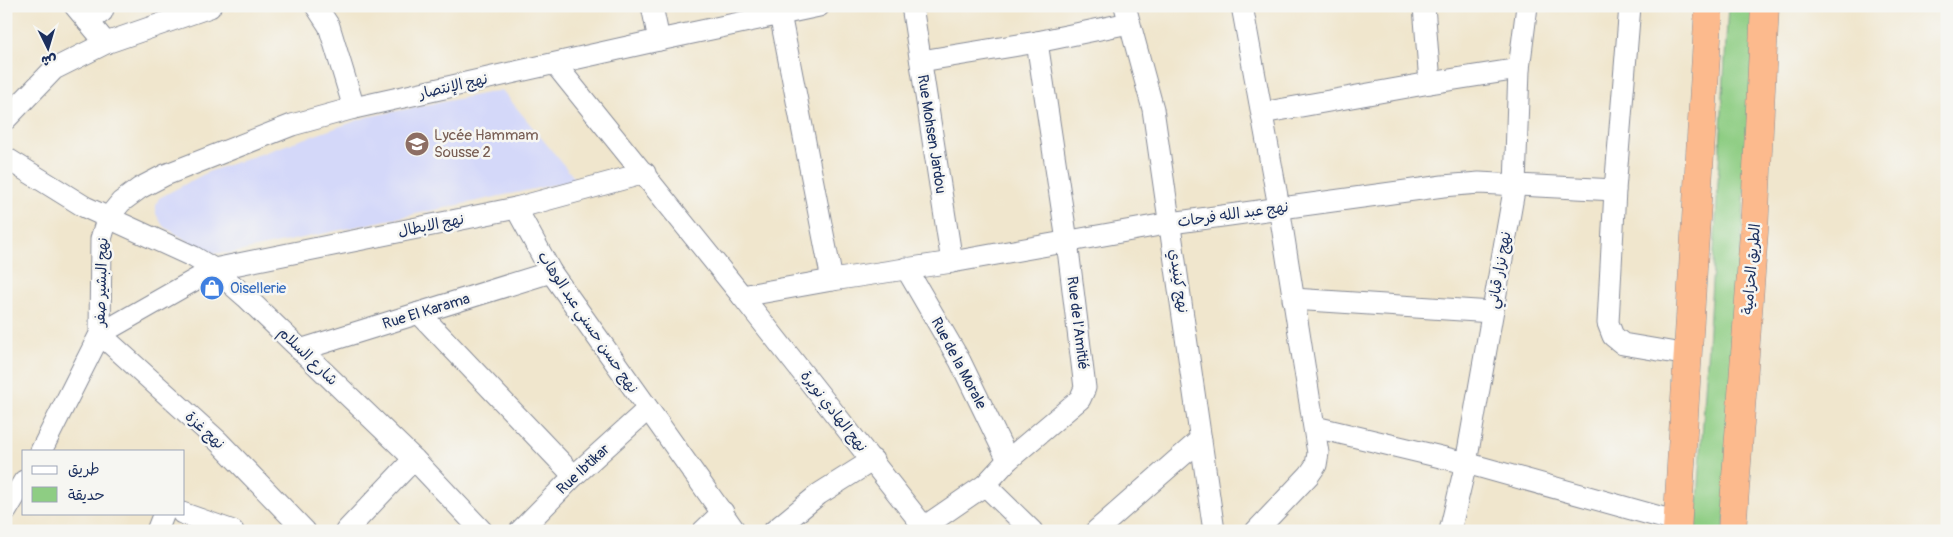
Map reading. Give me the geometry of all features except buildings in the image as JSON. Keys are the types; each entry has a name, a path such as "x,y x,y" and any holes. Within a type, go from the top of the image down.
{"highway":[{"path":"1678,526 1709,6"},
{"name":"الطريق الحزامية","path":"1732,531 1754,232 1765,6"}],"street":[{"path":"81,14 102,12 104,6"},
{"path":"6,119 54,69 106,43 210,6"},
{"path":"316,6 329,26 354,108"},
{"path":"652,6 659,40"},
{"name":"نهج الإنتصار","path":"107,218 121,202 140,188 165,175 292,125 354,108 555,64 771,12 819,6"},
{"name":"Rue Mohsen Jardou","path":"912,6 952,262"},
{"path":"1242,6 1279,207 1318,453 1316,465 1309,476 1256,531"},
{"path":"1424,6 1430,83"},
{"name":"نهج نزار قباني","path":"1450,531 1466,463 1515,185 1519,69 1527,6"},
{"path":"1630,6 1608,323 1613,336 1623,344 1688,355"},
{"path":"771,12 832,280"},
{"path":"81,14 106,43"},
{"path":"921,61 1037,42 1127,15"},
{"name":"نهج كينيدي","path":"1127,15 1153,109 1171,223 1214,531"},
{"name":"Rue de l'Amitié","path":"925,529 985,485 1008,460 1080,399 1085,388 1067,241 1037,42"},
{"path":"555,64 645,173"},
{"path":"1262,113 1519,69"},
{"name":"نهج البشير صفر","path":"6,158 85,207 107,218 101,239 100,334 42,450"},
{"name":"نهج الابطال","path":"100,334 214,269 516,208 645,173"},
{"name":"نهج الهادي نويرة","path":"645,173 873,460 925,529"},
{"name":"نهج عبد الله فرحات","path":"742,296 952,262 1171,223 1443,186 1479,183 1616,190"},
{"name":"نهج حسن حسني عبد الوهاب","path":"516,208 551,272 736,531"},
{"name":"شارع السلام","path":"107,218 194,256 214,269 414,458 482,531"},
{"name":"Rue de la Morale","path":"906,268 960,361 1008,460"},
{"name":"Rue El Karama","path":"300,350 551,272"},
{"path":"1293,300 1492,312"},
{"path":"419,313 574,476"},
{"name":"نهج غزة","path":"100,334 218,441 305,531"},
{"name":"Rue Ibtikar","path":"520,531 574,476 648,409"},
{"path":"1315,427 1466,463 1678,526"},
{"path":"1096,531 1201,439"},
{"path":"346,531 414,458"},
{"path":"774,531 819,494 873,460"},
{"path":"6,511 22,484"},
{"path":"985,485 1032,531"},
{"path":"703,531 723,512"},
{"path":"157,531 164,514"},
{"path":"185,514 233,531"}],"shaded area":[{"name":"Lycée Hammam Sousse 2","path":"502,90 576,180 232,253 214,253 199,248 163,226 156,214 156,205 159,198 208,172 367,117"}],"green space":[{"path":"1728,6 1756,6 1724,531 1696,531 1715,235"}],"place":[{"name":"Lycée Hammam Sousse 2","path":"417,144"},
{"name":"Oisellerie","path":"212,288"}]}
